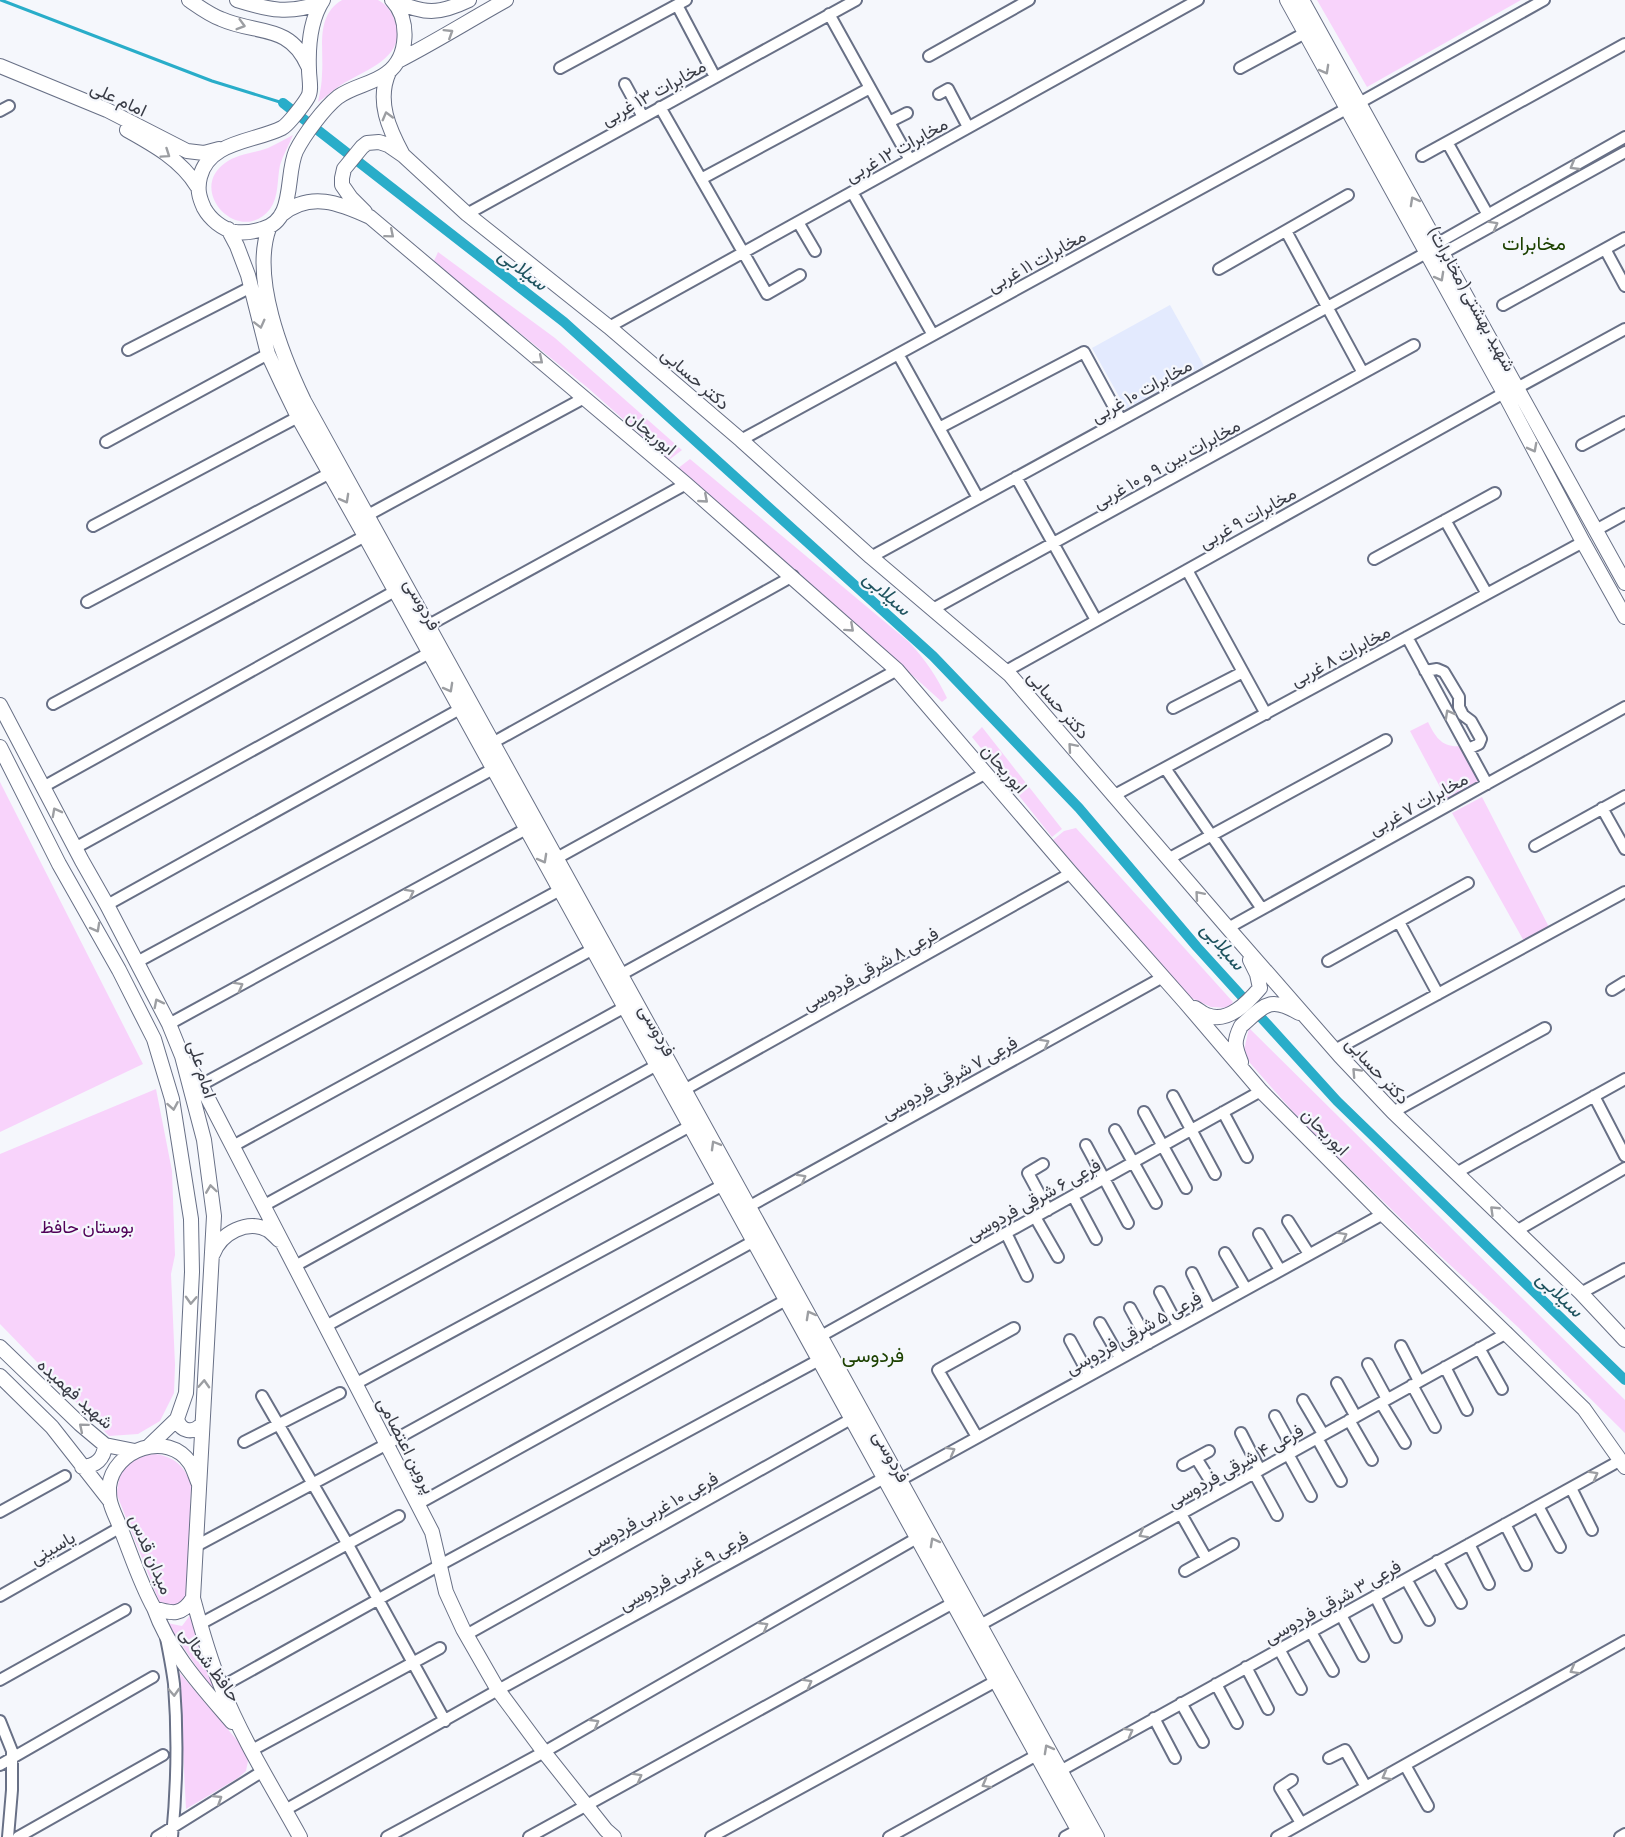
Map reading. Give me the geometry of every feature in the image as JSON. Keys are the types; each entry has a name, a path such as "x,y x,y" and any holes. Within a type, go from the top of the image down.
{"main road":[{"path":"189,0 222,20 269,31 285,38 303,55 309,69"},
{"path":"237,0 273,9 288,10 308,7 322,1"},
{"path":"393,0 420,10 442,11 469,0"},
{"path":"393,0 404,17 403,47 398,61 385,81 384,91 386,117 404,156"},
{"path":"398,61 506,0"},
{"name":"شهید بهشتی (مخابرات)","path":"1287,0 1311,29 1353,106 1426,253 1511,391 1583,542 1625,617"},
{"name":"شهید بهشتی (مخابرات)","path":"1302,0 1311,29"},
{"path":"197,186 201,171 210,158 224,148 284,127 309,96 312,28 322,1"},
{"name":"امام علی","path":"0,66 107,110 187,151 204,153 224,148"},
{"path":"228,229 234,232 250,232 269,228 281,215 287,201 295,153 301,141 338,98 389,72"},
{"name":"امام علی","path":"0,74 103,117 145,140 190,174 208,216 228,229"},
{"name":"شهید بهشتی (مخابرات)","path":"1353,106 1440,248 1496,364"},
{"path":"370,217 342,185 344,170 362,147 372,142 388,145 404,156"},
{"name":"دکتر حسابی","path":"404,156 467,214 609,327 1006,671 1227,928 1392,1112 1581,1293 1625,1340"},
{"name":"ابوریحان","path":"281,215 300,204 318,201 342,205 370,217 686,484 897,670 1261,1091 1383,1214 1584,1409 1623,1463"},
{"name":"فردوسی","path":"269,228 264,241 263,255 265,281 277,337 304,414 330,473 493,768 512,789 557,858 750,1206 900,1480 939,1565 953,1603 1080,1833"},
{"name":"فردوسی","path":"228,229 237,246 251,287 268,354 368,515 494,742 526,829 917,1538 939,1565 980,1625 1097,1837"},
{"name":"شهید بهشتی (مخابرات)","path":"1524,415 1596,530 1625,583"},
{"name":"امام علی","path":"0,705 169,1024 182,1056 204,1140 214,1216 199,1484"},
{"path":"0,747 58,864 119,970 154,1039 172,1099 191,1219 192,1272 186,1393 177,1419 149,1446"},
{"path":"58,864 69,872 76,871 82,861"},
{"path":"82,905 83,891 90,886 104,899"},
{"path":"1185,1002 1208,1016 1221,1017 1229,1015 1260,988 1257,974 1244,947"},
{"path":"1246,1074 1235,1047 1236,1038 1240,1028 1265,1005 1273,1003 1288,1006 1309,1019"},
{"name":"پروین اعتصامی","path":"182,1056 201,1085 432,1532 446,1592 466,1635 498,1690 544,1752 614,1837"},
{"path":"211,1259 223,1238 245,1227 258,1227 269,1231 283,1244"},
{"name":"شهید فهمیده","path":"0,1347 105,1445 135,1451"},
{"path":"0,1376 52,1428 110,1501"},
{"path":"177,1419 181,1427 190,1431 202,1424"},
{"path":"82,1467 99,1461 103,1456 105,1445"},
{"path":"149,1446 164,1447 178,1452 189,1462 199,1484"},
{"name":"میدان قدس","path":"149,1446 135,1451 122,1460 109,1486 110,1501 154,1608 170,1613 184,1609 194,1598 199,1484"},
{"name":"حافظ شمالی","path":"194,1598 204,1642 221,1687 248,1744 300,1837"},
{"name":"حافظ شمالی","path":"154,1608 174,1650 248,1744"}],"street":[{"name":"مخابرات ۱۳ غربی","path":"467,214 856,0"},
{"path":"929,56 1029,0"},
{"name":"مخابرات ۱۲ غربی","path":"609,327 1198,0"},
{"name":"مخابرات ۱۱ غربی","path":"741,440 1544,0"},
{"path":"560,68 681,3 715,77"},
{"path":"830,14 910,160"},
{"path":"1240,68 1311,29"},
{"path":"1422,156 1625,44"},
{"path":"625,84 643,117"},
{"path":"701,179 870,88"},
{"path":"939,93 948,89 968,128"},
{"path":"660,107 767,294 800,275"},
{"path":"889,122 907,113"},
{"path":"1440,248 1488,215 1625,137"},
{"path":"1446,142 1488,215"},
{"path":"1440,248 1625,152"},
{"path":"852,192 933,335"},
{"path":"1219,269 1348,195"},
{"path":"798,222 815,251"},
{"path":"1286,231 1363,373"},
{"path":"1503,305 1625,238"},
{"path":"1605,249 1625,286"},
{"name":"مخابرات ۱۰ غربی","path":"872,557 1426,253"},
{"path":"128,350 251,287"},
{"name":"مخابرات ۹ غربی","path":"1006,671 1625,329"},
{"name":"مخابرات بین ۹ و ۱۰ غربی","path":"933,609 1414,345"},
{"path":"939,428 1084,352 1120,420"},
{"path":"106,442 268,354"},
{"path":"898,354 978,498"},
{"path":"368,515 584,398"},
{"path":"93,526 304,414"},
{"path":"1582,445 1625,422"},
{"path":"87,602 330,473"},
{"path":"1016,477 1096,620"},
{"path":"429,625 686,484"},
{"path":"1374,559 1495,493"},
{"path":"1596,530 1625,514"},
{"path":"1445,520 1487,594"},
{"path":"53,704 365,536"},
{"name":"مخابرات ۸ غربی","path":"1113,796 1583,542"},
{"path":"1186,570 1266,714"},
{"path":"494,742 793,576"},
{"path":"43,787 395,591"},
{"path":"1407,638 1487,784"},
{"path":"75,848 429,653"},
{"path":"1425,671 1437,669 1444,672 1458,697 1463,714 1471,721 1481,739 1479,744 1468,749"},
{"path":"557,858 897,670"},
{"path":"1173,708 1243,672"},
{"name":"مخابرات ۷ غربی","path":"1227,928 1625,707"},
{"path":"104,899 460,709"},
{"path":"1168,860 1386,740"},
{"path":"137,962 493,768"},
{"path":"1165,768 1262,909"},
{"path":"622,974 986,773"},
{"path":"1535,846 1625,796"},
{"path":"1602,808 1625,849"},
{"path":"169,1024 526,829"},
{"name":"فرعی ۸ شرقی فردوسی","path":"684,1090 1071,873"},
{"path":"1328,961 1468,883"},
{"path":"201,1085 560,890"},
{"path":"1335,1050 1625,892"},
{"path":"1399,922 1438,994"},
{"path":"233,1146 592,949"},
{"name":"فرعی ۷ شرقی فردوسی","path":"750,1206 1163,977"},
{"path":"1611,990 1625,982"},
{"path":"263,1206 625,1007"},
{"path":"1392,1112 1545,1028"},
{"path":"295,1266 657,1065"},
{"path":"1456,1173 1625,1079"},
{"name":"فرعی ۶ شرقی فردوسی","path":"821,1336 1261,1091"},
{"path":"1173,1096 1215,1174"},
{"path":"1594,1096 1625,1156"},
{"path":"1144,1112 1186,1188"},
{"path":"1223,1112 1247,1157"},
{"path":"326,1326 690,1126"},
{"path":"1115,1130 1156,1203"},
{"path":"1086,1145 1128,1223"},
{"path":"1043,1164 1028,1173 1048,1210"},
{"path":"1516,1231 1625,1168"},
{"path":"356,1384 723,1185"},
{"path":"1073,1196 1096,1239"},
{"name":"فرعی ۵ شرقی فردوسی","path":"900,1480 1383,1214"},
{"path":"1035,1217 1058,1257"},
{"path":"1288,1221 1309,1254"},
{"path":"1006,1233 1027,1276"},
{"path":"1259,1234 1280,1270"},
{"path":"196,1546 387,1444 754,1242"},
{"path":"1225,1253 1246,1289"},
{"path":"1581,1293 1625,1269"},
{"path":"1192,1273 1210,1309"},
{"path":"1160,1292 1178,1326"},
{"path":"418,1504 786,1300"},
{"path":"1130,1308 1149,1342"},
{"path":"1100,1323 1120,1358"},
{"path":"978,1437 938,1370 1014,1328"},
{"name":"فرعی ۴ شرقی فردوسی","path":"980,1625 1507,1333"},
{"path":"1070,1340 1089,1375"},
{"path":"1401,1346 1435,1427"},
{"path":"1479,1348 1502,1389"},
{"path":"221,1687 440,1565 819,1360"},
{"path":"1368,1364 1405,1443"},
{"path":"1445,1367 1467,1410"},
{"path":"1337,1383 1372,1460"},
{"path":"244,1442 340,1393"},
{"path":"262,1396 347,1543 445,1721"},
{"path":"1302,1400 1341,1481"},
{"path":"1275,1416 1311,1496"},
{"name":"فرعی ۱۰ غربی فردوسی","path":"466,1635 851,1419"},
{"path":"1241,1433 1277,1515"},
{"path":"1183,1466 1209,1451"},
{"path":"1196,1458 1218,1493"},
{"name":"فرعی ۳ شرقی فردوسی","path":"1060,1771 1437,1561 1571,1488 1623,1463"},
{"path":"0,1512 65,1476"},
{"name":"فرعی ۹ غربی فردوسی","path":"285,1810 884,1478"},
{"path":"1571,1488 1592,1530"},
{"path":"1538,1506 1560,1547"},
{"path":"1181,1514 1206,1558"},
{"path":"200,1624 399,1516"},
{"path":"1505,1524 1526,1565"},
{"name":"یاسینی","path":"0,1596 120,1527"},
{"path":"387,1837 544,1752 917,1538"},
{"path":"1185,1571 1233,1544"},
{"path":"1469,1544 1489,1584"},
{"path":"1437,1561 1461,1603"},
{"path":"1406,1579 1429,1620"},
{"path":"1375,1596 1396,1637"},
{"path":"529,1837 953,1603"},
{"path":"0,1680 125,1610"},
{"path":"1341,1615 1363,1656"},
{"path":"1311,1632 1333,1671"},
{"path":"165,1635 173,1683 175,1725 177,1790 173,1833"},
{"path":"1277,1837 1625,1641"},
{"path":"248,1744 440,1648"},
{"path":"1279,1649 1300,1689"},
{"path":"1246,1667 1268,1709"},
{"path":"0,1764 153,1677"},
{"path":"711,1837 996,1681"},
{"path":"1216,1684 1237,1723"},
{"path":"1181,1703 1203,1742"},
{"path":"1154,1718 1175,1758"},
{"path":"0,1721 12,1751 12,1790 8,1837"},
{"path":"1329,1758 1345,1750 1366,1787"},
{"path":"18,1837 163,1755"},
{"path":"889,1837 1037,1755"},
{"path":"1405,1765 1428,1806"},
{"path":"157,1837 173,1833 263,1771"},
{"path":"1292,1780 1280,1788 1301,1823"},
{"path":"1065,1837 1080,1833"},
{"path":"1620,1837 1625,1834"}],"shaded area":[{"path":"1170,305 1204,366 1126,409 1092,348"}],"green space":[{"path":"342,0 378,0 384,4 395,21 397,34 395,44 390,54 382,61 341,85 318,102 322,81 324,24 333,7"},
{"path":"1317,0 1521,0 1367,87"},
{"path":"293,135 280,165 276,193 270,209 258,219 245,222 232,219 222,211 214,200 211,187 215,175 225,163 268,148"},
{"path":"438,252 555,338 682,450 669,460 588,388 433,263"},
{"path":"690,459 909,642 930,668 947,698 942,702 791,566 677,469"},
{"path":"1428,722 1440,741 1449,745 1462,746 1481,782 1448,802 1410,731"},
{"path":"982,727 1062,829 1052,837 972,737"},
{"path":"0,782 143,1064 0,1132"},
{"path":"1482,797 1550,929 1525,943 1452,813"},
{"path":"1076,828 1233,1002 1229,1008 1211,1007 1189,997 1053,840 1064,831"},
{"path":"1249,1028 1625,1400 1625,1433 1519,1328 1425,1242 1303,1123 1250,1063 1244,1050"},
{"name":"بوستان حافظ","path":"156,1089 172,1171 175,1255 171,1274 174,1393 160,1421 138,1434 109,1436 0,1324 0,1154"},
{"path":"155,1454 168,1457 178,1463 191,1484 187,1596 178,1607 162,1604 159,1601 117,1495 120,1478 127,1466 138,1458"},
{"path":"191,1614 219,1700 167,1623 182,1626"},
{"path":"179,1672 242,1746 248,1761 246,1771 238,1778 186,1809"}],"waterway":[{"name":"سیلابی","path":"1,0 212,81 283,103"},
{"name":"سیلابی","path":"283,103 564,322 933,656 1079,808 1197,947 1337,1101 1625,1380"}],"district":[{"name":"مخابرات","path":"1534,242"},
{"name":"فردوسی","path":"873,1354"}]}
